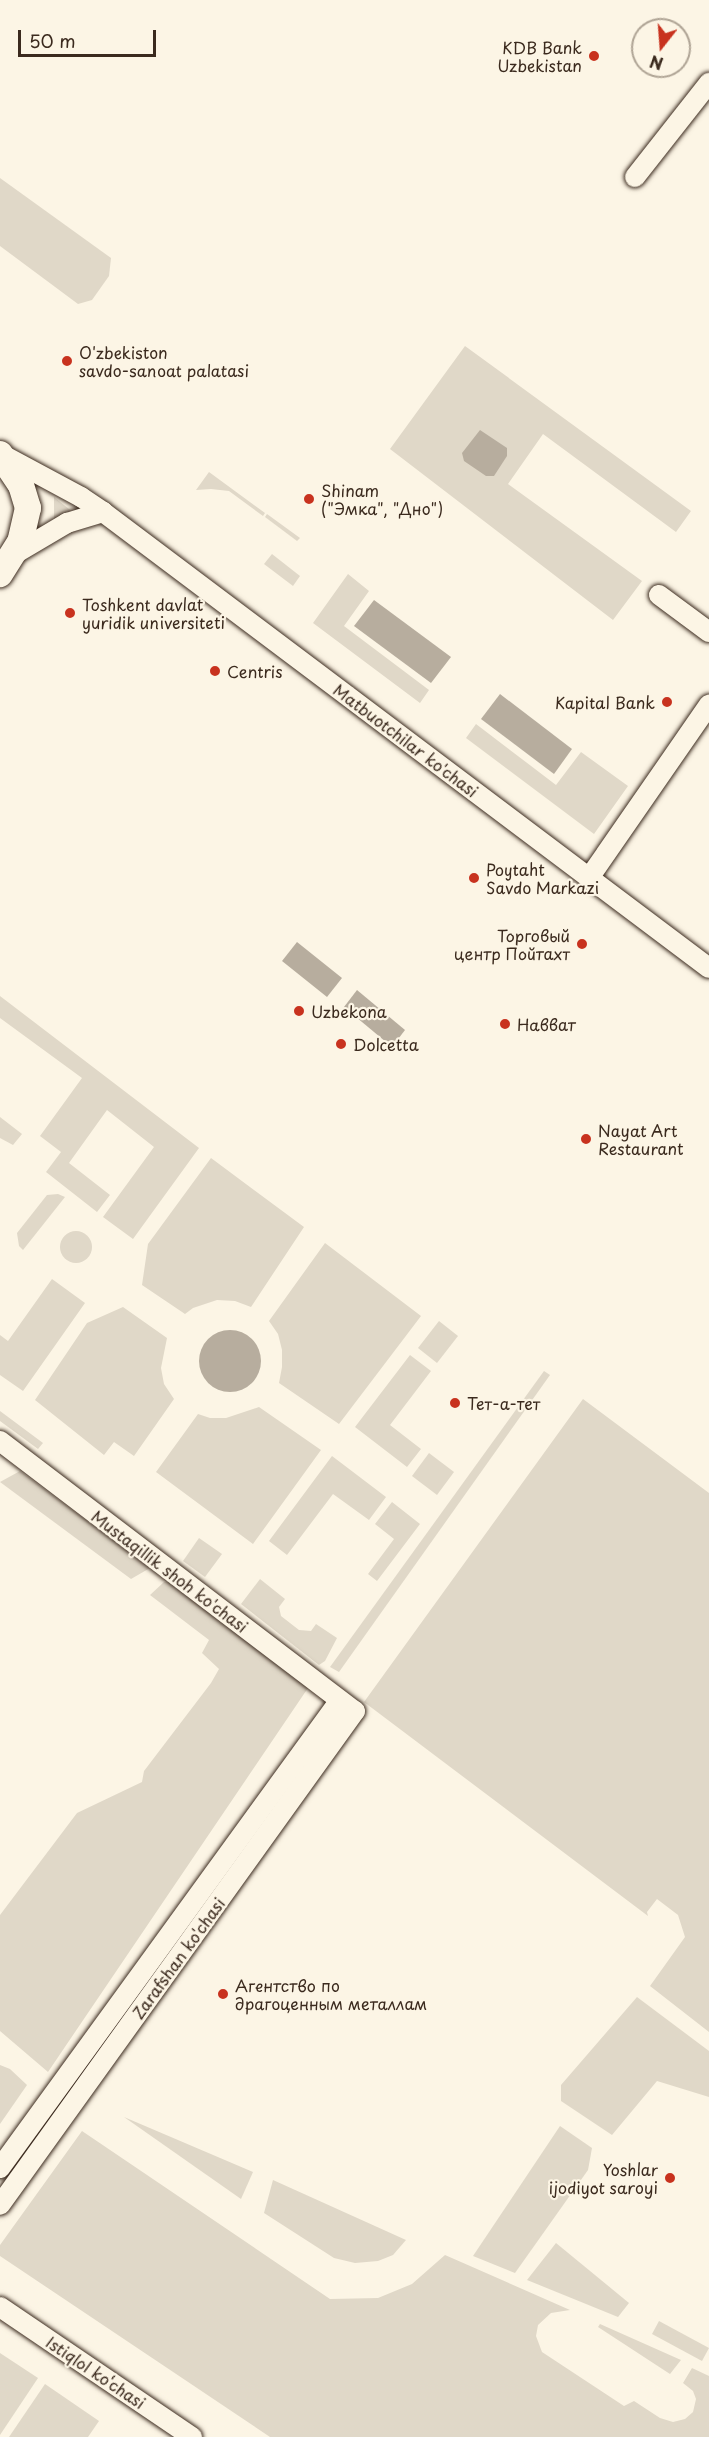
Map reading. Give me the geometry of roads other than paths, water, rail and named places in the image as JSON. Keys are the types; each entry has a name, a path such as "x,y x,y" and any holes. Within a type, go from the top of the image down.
{"main road":[{"path":"0,454 21,485 28,508 25,528 7,564"}],"street":[{"path":"635,177 709,83"},
{"name":"Matbuotchilar ko'chasi","path":"0,454 81,497 103,512 709,968"},
{"path":"7,564 67,523 103,512"},
{"path":"659,595 709,632"},
{"path":"589,878 709,705"},
{"name":"Mustaqillik shoh ko'chasi","path":"0,1441 348,1705"},
{"name":"Zarafshan ko'chasi","path":"0,2168 348,1705"},
{"name":"Zarafshan ko'chasi","path":"0,2205 348,1705"},
{"name":"Istiqlol ko‘chasi","path":"0,2307 192,2437"}],"place":[{"name":"KDB Bank Uzbekistan","path":"594,56"},
{"name":"O'zbekiston savdo-sanoat palatasi","path":"67,361"},
{"name":"Shinam (\"Эмка\", \"Дно\")","path":"309,499"},
{"name":"Toshkent davlat yuridik universiteti","path":"70,613"},
{"name":"Centris","path":"215,671"},
{"name":"Kapital Bank","path":"667,702"},
{"name":"Poytaht Savdo Markazi","path":"474,878"},
{"name":"Торговый центр Пойтахт","path":"582,944"},
{"name":"Uzbekona","path":"299,1011"},
{"name":"Навват","path":"505,1024"},
{"name":"Dolcetta","path":"341,1044"},
{"name":"Nayat Art Restaurant","path":"586,1139"},
{"name":"Тет-а-тет","path":"455,1403"},
{"name":"Агентство по драгоценным металлам","path":"223,1994"},
{"name":"Yoshlar ijodiyot saroyi","path":"670,2178"}]}
